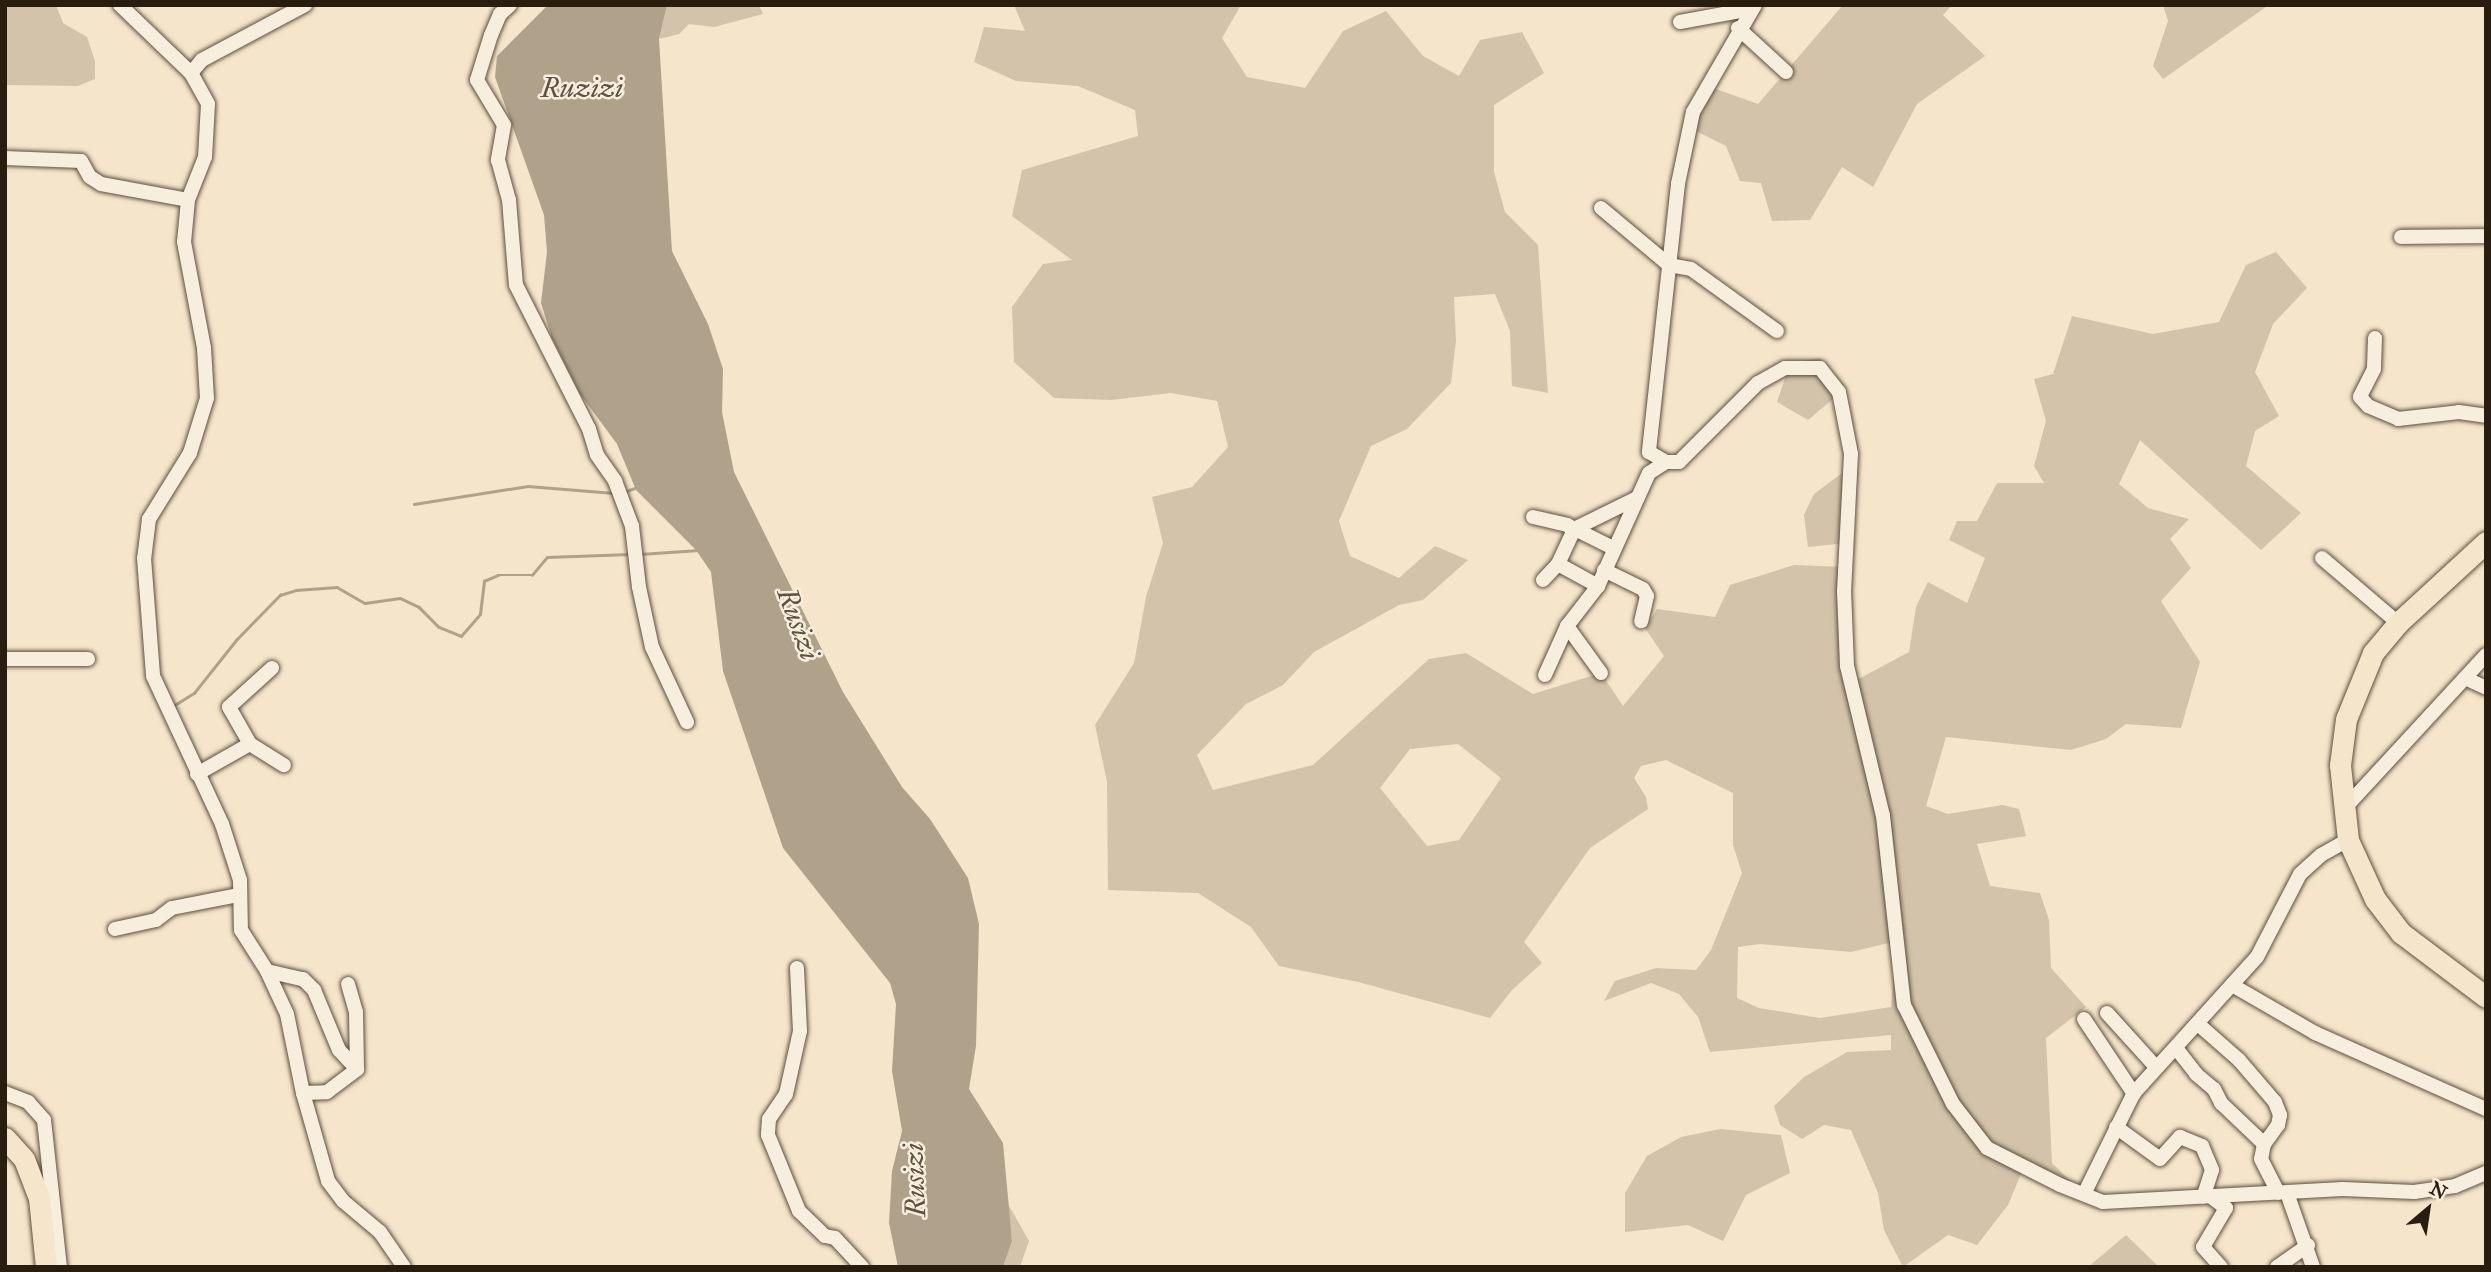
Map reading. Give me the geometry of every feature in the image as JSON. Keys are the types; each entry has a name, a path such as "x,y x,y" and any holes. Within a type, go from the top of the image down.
{"highway":[{"path":"2486,542 2398,623 2366,666 2346,719 2340,765 2342,812 2348,840 2375,899 2401,933 2486,997"},
{"path":"5,1138 24,1159 39,1198 46,1267"}],"street":[{"path":"120,5 191,73 202,87 209,124 205,157 188,200 184,242 204,348 207,398 190,453 149,519 144,558 153,676 222,824 240,880 238,895 241,930 267,971 287,1014 303,1093 334,1190 380,1232 404,1267"},
{"path":"191,73 202,60 305,5"},
{"path":"510,5 500,14 477,79 504,125 498,160 509,200 516,285 589,429 597,456 615,481 629,517 652,647 687,722"},
{"path":"1680,22 1753,7"},
{"path":"1666,462 1649,452 1669,265 1693,112 1738,28 1753,7"},
{"path":"1738,28 1786,72"},
{"path":"5,158 81,161 90,177 102,184 188,200"},
{"path":"1601,208 1669,265 1691,269 1777,331"},
{"path":"2401,237 2486,236"},
{"path":"2375,338 2374,369 2360,397 2368,406 2398,419 2459,412 2486,416"},
{"path":"1545,675 1567,626 1598,586 1649,473 1666,462 1679,461 1773,373 1811,365 1830,377 1839,392 1851,454 1844,591 1847,666 1883,816 1904,1005 1953,1104 1976,1138 2023,1168 2084,1194 2123,1202 2283,1193 2436,1190 2486,1173"},
{"path":"1544,580 1558,564 1574,529 1636,499"},
{"path":"1534,517 1574,529 1613,548"},
{"path":"2322,558 2398,623"},
{"path":"1558,564 1598,586"},
{"path":"1604,569 1643,589 1647,596 1640,621"},
{"path":"1567,626 1601,673"},
{"path":"2342,812 2486,654"},
{"path":"5,659 88,659"},
{"path":"272,668 229,707 250,744 284,765"},
{"path":"2465,678 2486,688"},
{"path":"197,774 219,765 250,744"},
{"path":"2084,1194 2134,1094 2257,957 2279,907 2300,874 2321,855 2348,840"},
{"path":"115,929 156,920 172,908 238,895"},
{"path":"797,968 800,1031 786,1094 769,1119 768,1135 799,1211 825,1236 835,1238 862,1267"},
{"path":"267,971 303,979 314,990 339,1050 357,1069"},
{"path":"348,984 356,1012 357,1069"},
{"path":"2232,985 2315,1033 2486,1109"},
{"path":"2107,1013 2156,1067"},
{"path":"2084,1019 2134,1094"},
{"path":"2198,1024 2239,1060 2275,1102 2280,1115 2278,1125 2264,1144 2261,1159 2283,1193 2308,1245 2313,1267"},
{"path":"2176,1048 2196,1074 2214,1089 2221,1103 2264,1144"},
{"path":"303,1093 327,1092 357,1069"},
{"path":"5,1093 28,1101 44,1120 60,1267"},
{"path":"2116,1127 2160,1158 2179,1137 2202,1146 2212,1170 2207,1197"},
{"path":"2207,1197 2226,1209 2203,1247 2221,1267"},
{"path":"2277,1267 2308,1245"}],"shaded area":[{"path":"5,5 56,5 63,23 87,37 95,61 95,79 78,86 5,85"},
{"path":"667,5 759,5 763,14 714,27 689,24 679,34 659,39"},
{"path":"1014,5 1241,5 1222,38 1247,77 1305,88 1343,31 1386,11 1423,56 1459,76 1480,40 1522,32 1544,73 1494,105 1494,172 1505,212 1538,245 1548,393 1512,386 1510,331 1495,294 1454,297 1456,341 1451,383 1407,429 1371,446 1339,521 1350,556 1399,578 1435,546 1468,560 1423,600 1399,605 1314,652 1283,685 1246,704 1197,755 1213,790 1313,765 1429,659 1466,653 1533,694 1601,673 1623,706 1664,656 1645,628 1657,609 1715,617 1730,585 1794,565 1845,567 1851,683 1909,652 1916,607 1928,582 1967,603 1985,558 1949,540 1957,521 1977,521 1997,483 2044,483 2034,466 2046,421 2034,379 2053,374 2072,316 2153,334 2219,322 2246,265 2276,252 2307,288 2273,324 2255,372 2279,416 2255,431 2246,466 2301,513 2261,550 2140,440 2119,484 2148,508 2189,519 2170,539 2191,568 2161,601 2200,662 2181,728 2126,724 2106,739 2071,750 1946,737 1926,806 1948,814 2002,805 2019,809 2026,836 1977,844 1990,886 2040,893 2049,920 2051,968 2086,1007 2046,1038 2052,1163 2084,1194 2023,1169 2008,1205 1977,1245 1948,1235 1903,1267 1884,1230 1878,1193 1851,1130 1824,1125 1802,1139 1780,1125 1774,1106 1804,1077 1847,1052 1891,1050 1891,1035 1710,1052 1698,1017 1679,994 1651,983 1604,1001 1615,981 1656,968 1696,970 1711,950 1742,873 1733,845 1733,793 1666,760 1641,766 1634,778 1646,797 1648,809 1590,848 1524,942 1542,963 1512,990 1490,1018 1358,982 1279,966 1251,927 1198,893 1108,890 1107,782 1095,725 1134,663 1146,597 1163,543 1152,497 1192,487 1228,447 1217,401 1171,393 1111,400 1054,398 1014,362 1012,307 1043,264 1072,260 1012,216 1022,170 1138,136 1135,110 1078,86 1016,81 974,62 984,27 1025,31","holes":["1458,744 1501,778 1459,840 1427,846 1380,788 1410,749","1897,941 1891,1007 1820,1018 1759,1008 1737,998 1738,947 1760,944 1851,952"]},
{"path":"1843,5 1952,5 1943,15 1985,56 1917,104 1873,187 1842,167 1810,220 1772,221 1761,183 1740,181 1726,146 1696,131 1705,85 1758,104"},
{"path":"2163,5 2269,5 2163,79 2153,66 2168,21"},
{"path":"1820,358 1832,373 1833,399 1808,420 1777,402 1790,363"},
{"path":"1853,465 1846,543 1808,547 1804,515 1814,494"},
{"path":"1721,1129 1781,1135 1790,1173 1746,1195 1723,1241 1688,1225 1625,1232 1625,1193 1647,1156 1681,1137"},
{"path":"1008,1204 1029,1241 1020,1267 1003,1267 1012,1241"},
{"path":"2126,1235 2159,1267 2088,1267"}],"water":[{"name":"Ruzizi","path":"548,5 667,5 659,39 672,251 708,324 723,369 722,412 734,472 843,692 902,787 930,819 968,878 979,924 976,1046 969,1089 1003,1143 1012,1241 1003,1267 898,1267 889,1223 892,1171 902,1131 892,1071 896,1004 890,983 783,848 723,671 711,572 696,550 636,490 617,444 580,394 552,338 541,303 547,252 544,215 495,77 497,56"}],"waterway":[{"path":"414,504 528,486 614,493"},
{"path":"624,492 637,487"},
{"path":"640,554 699,550"},
{"path":"173,706 194,693 237,639 280,595 296,590 337,587 365,603 400,598 419,607 439,627 461,636 480,614 484,581 498,575 532,575 547,557 630,554"}],"water label":[{"name":"Rusizi","path":"798,624"},
{"name":"Rusizi","path":"915,1180"}]}
